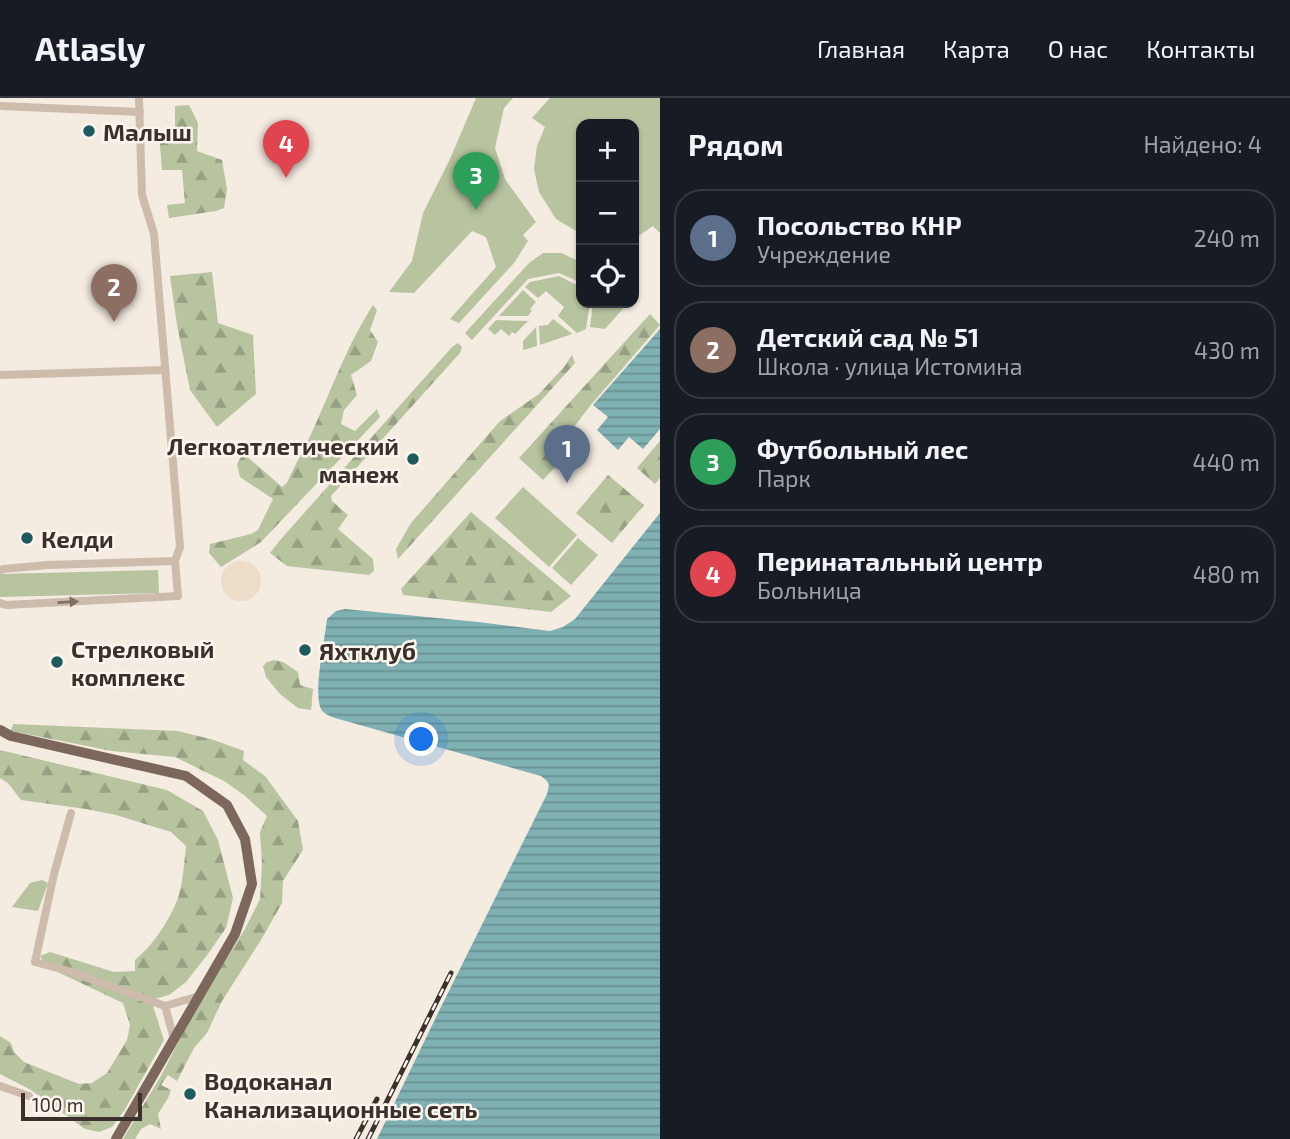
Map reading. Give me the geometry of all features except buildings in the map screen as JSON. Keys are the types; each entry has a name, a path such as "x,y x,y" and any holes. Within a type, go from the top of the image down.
{"main road":[{"path":"0,730 11,736 186,776 227,804 246,839 252,884 235,934 116,1139"}],"street":[{"path":"0,603 6,605 178,596 175,561 180,547 154,234 142,195 139,98"},
{"path":"0,106 140,112"},
{"path":"0,375 165,370"},
{"path":"0,571 48,565 175,561"},
{"path":"71,813 54,874 35,962 72,972 165,1006 199,996"},
{"path":"165,1006 174,1039"},
{"path":"0,1086 29,1096"}],"green space":[{"path":"476,98 513,98 504,108 495,148 505,179 536,222 523,235 528,241 514,263 459,323 450,319 496,267 486,237 472,231 414,293 389,292 412,261 423,213"},
{"path":"550,98 660,98 660,233 653,226 639,236 639,119 576,119 576,231 556,219 539,192 534,169 537,146 545,127 532,118"},
{"path":"189,105 198,123 197,151 222,160 227,189 224,208 169,218 167,205 185,203 182,170 162,170 159,134 175,132 175,106"},
{"path":"543,253 561,253 576,260 576,281 559,273 528,279 472,340 465,333 529,263"},
{"path":"212,272 218,323 253,335 256,394 217,427 190,390 170,276"},
{"path":"559,276 576,284 576,308 589,308 586,329 577,333 558,316 564,307 546,291 538,298 525,287 530,282"},
{"path":"523,290 536,302 528,316 499,316"},
{"path":"373,305 377,310 370,330 378,342 371,361 351,375 357,395 344,410 341,424 355,431 377,409 380,417 261,542 221,567 209,553 210,544 258,530 273,499 240,477 237,464 243,453 282,487 287,483 346,355"},
{"path":"592,308 624,308 605,329 590,327"},
{"path":"650,314 660,325 568,435 574,447 543,480 519,458"},
{"path":"553,319 572,334 540,345 539,326 548,325"},
{"path":"496,320 528,321 515,334 512,332 509,336 501,329 495,335 488,329"},
{"path":"536,327 537,346 523,350 523,341"},
{"path":"458,343 462,347 460,353 331,496 332,501 348,515 338,529 373,559 374,571 369,575 287,566 270,553 452,347"},
{"path":"572,355 575,363 398,559 396,549 411,523 500,421 539,394"},
{"path":"660,441 660,478 655,484 637,468"},
{"path":"608,475 644,505 612,543 576,513"},
{"path":"523,487 577,535 549,567 495,518"},
{"path":"471,512 571,596 551,612 403,595 401,589"},
{"path":"578,538 598,555 571,585 552,568"},
{"path":"158,570 159,593 0,597 0,574"},
{"path":"274,660 283,662 298,672 300,685 313,689 311,710 298,708 280,694 266,677 263,666"},
{"path":"13,724 178,731 214,740 244,751 243,760 265,776 298,821 303,850 283,881 282,903 222,1001 207,1033 194,1048 177,1081 168,1075 161,1085 171,1090 158,1114 161,1129 150,1124 141,1129 135,1139 123,1139 260,899 260,832 267,816 224,781 175,757 112,751 11,731"},
{"path":"0,750 167,790 203,811 218,840 233,898 226,928 186,982 169,995 151,1000 164,1040 124,1111 112,1127 99,1132 85,1129 31,1090 0,1074 0,1036 11,1043 14,1052 24,1062 79,1084 92,1083 107,1073 127,1040 130,1025 123,1003 47,967 40,956 50,952 114,972 135,971 135,960 159,933 177,901 186,846 171,832 116,815 21,800 8,783 0,778"},
{"path":"42,880 48,883 38,911 12,907 30,883"}],"shaded area":[{"path":"241,561 255,567 261,581 255,595 241,601 227,595 221,581 227,567"}],"water":[{"path":"660,329 660,429 643,449 629,437 618,450 597,430 608,417 593,405"},
{"path":"660,513 660,1139 377,1139 547,794 549,785 541,776 325,714 321,709 318,691 327,619 336,611 345,609 550,631 563,627 575,619"}],"railway":[{"path":"368,1139 451,973"},
{"path":"356,1139 377,1099"}],"place":[{"name":"Малыш","path":"89,131"},
{"name":"Перинатальный центр","path":"286,178"},
{"name":"Футбольный лес","path":"476,210"},
{"name":"Детский сад № 51","path":"114,322"},
{"name":"Легкоатлетический манеж","path":"413,459"},
{"name":"Посольство КНР","path":"567,483"},
{"name":"Келди","path":"27,538"},
{"name":"Яхтклуб","path":"305,650"},
{"name":"Стрелковый комплекс","path":"57,662"},
{"name":"Водоканал Канализационные сеть","path":"190,1094"}]}
